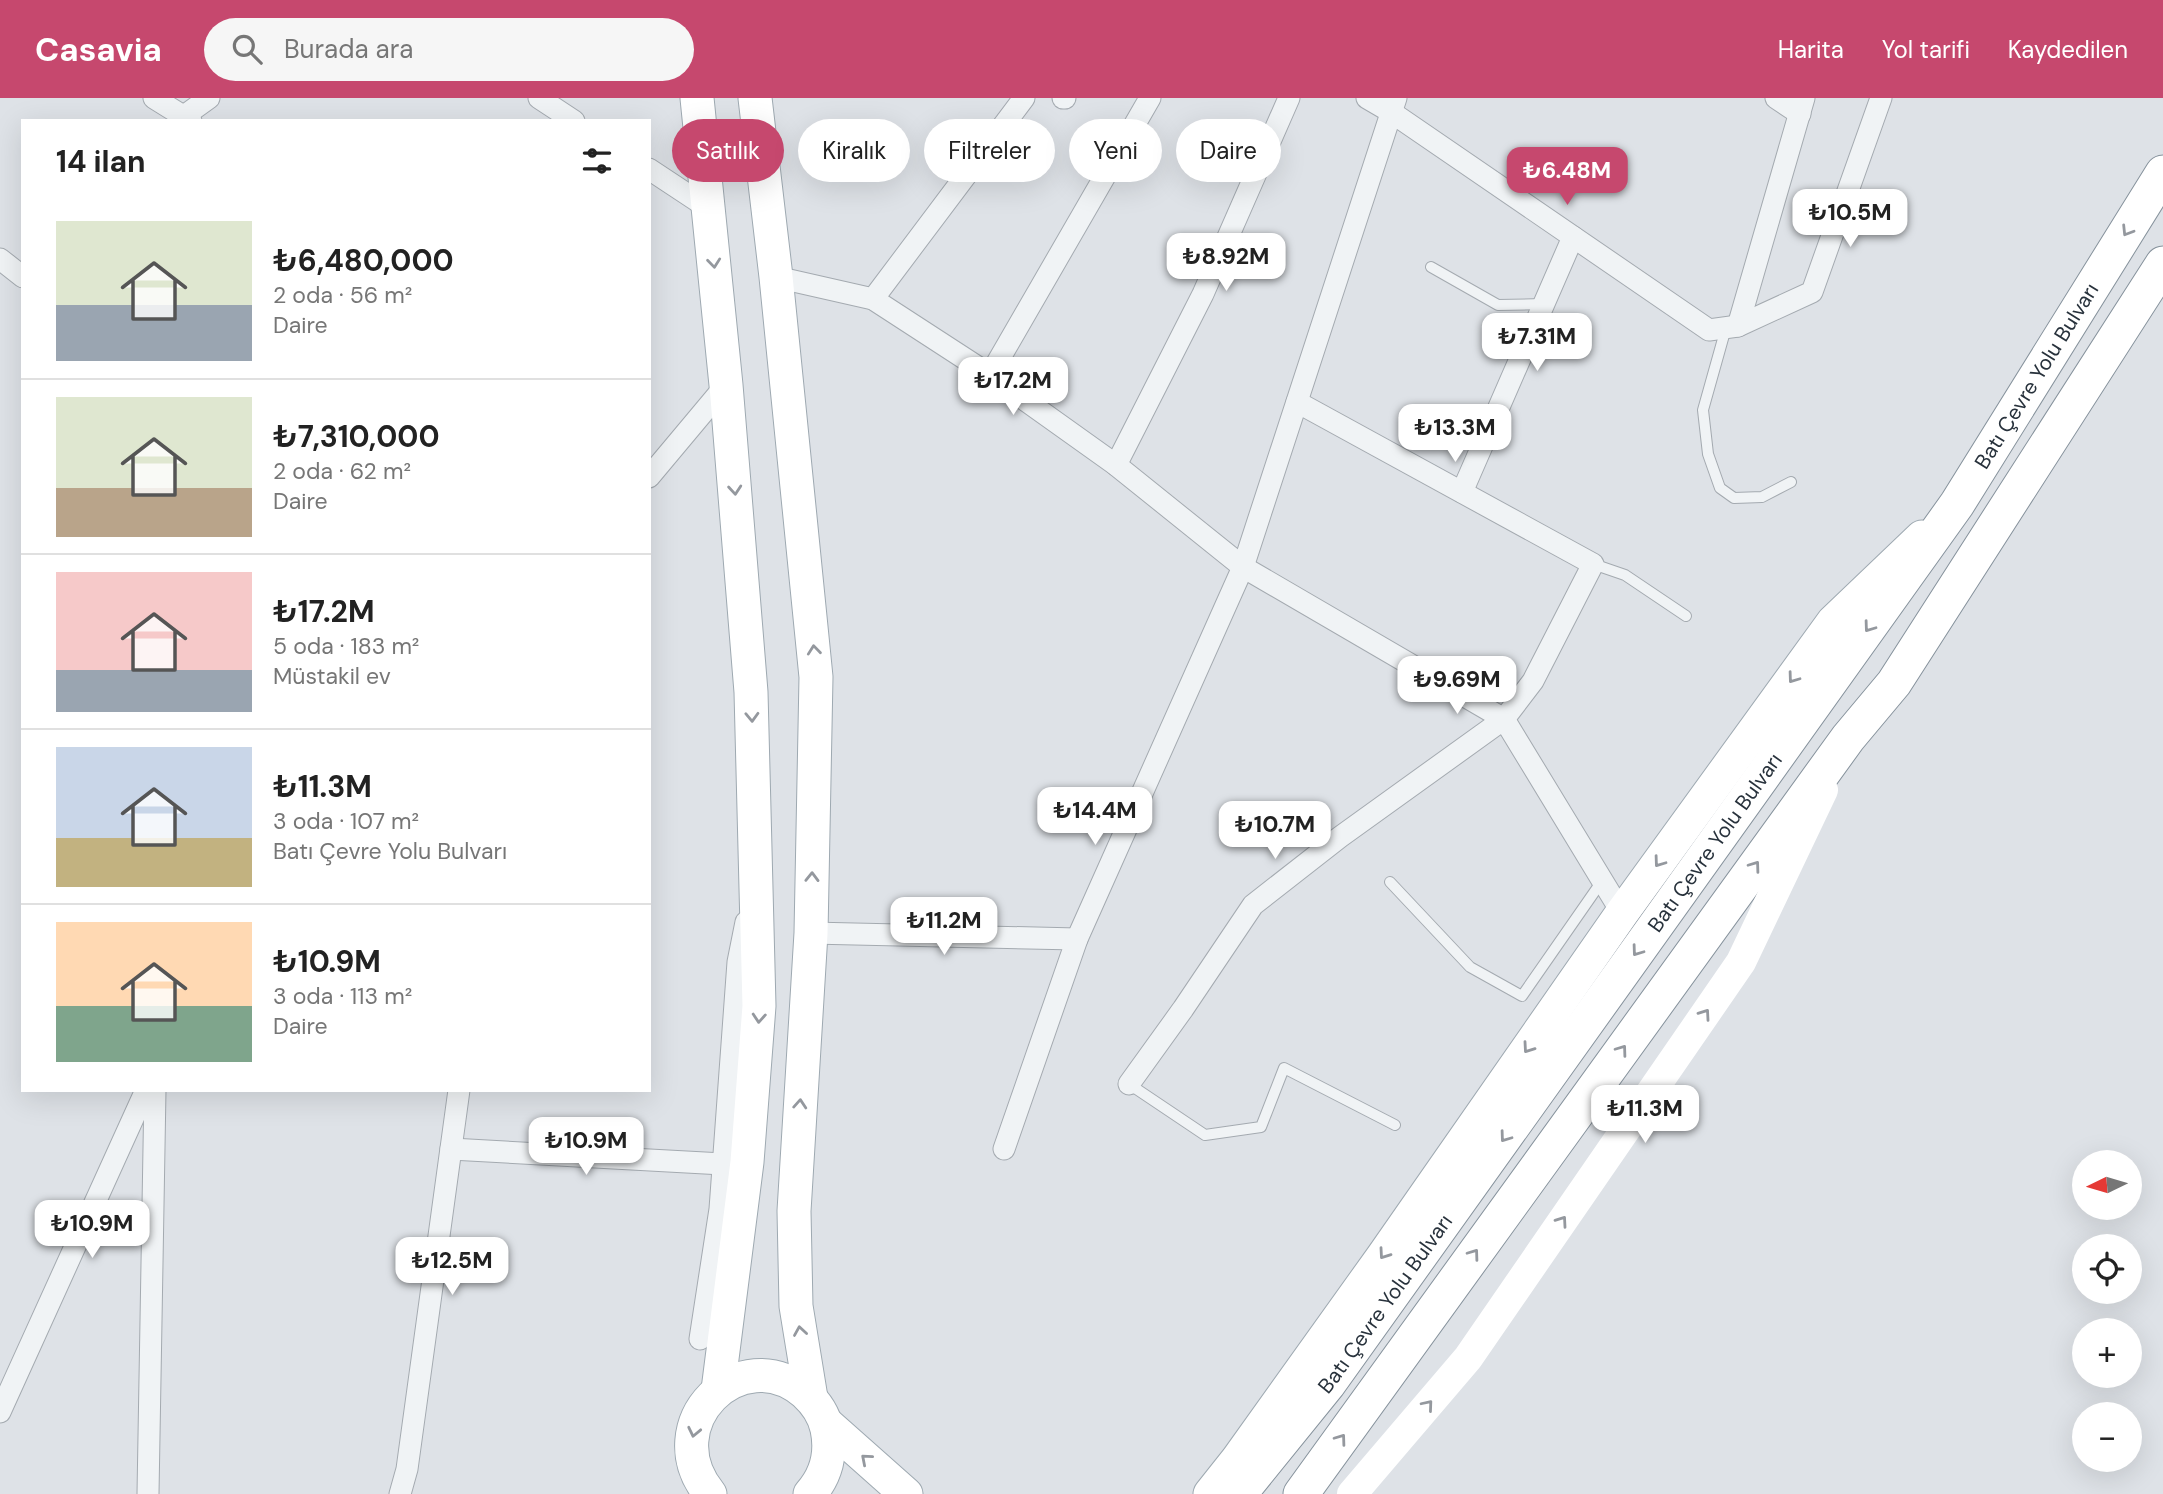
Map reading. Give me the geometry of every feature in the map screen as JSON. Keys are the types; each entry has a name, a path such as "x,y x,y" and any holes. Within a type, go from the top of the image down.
{"highway":[{"name":"Batı Çevre Yolu Bulvarı","path":"1239,1494 1328,1384 1957,504 2163,173"},
{"name":"Batı Çevre Yolu Bulvarı","path":"1301,1494 1848,738 1894,683 2163,264"}],"main road":[{"path":"696,98 726,385 751,692 760,1006 747,1162 719,1390"},
{"path":"755,98 776,277 816,677 811,933 794,1210 796,1306 818,1411 829,1438 826,1466 821,1480 810,1494"},
{"path":"1210,1494 1367,1279 1622,913 1833,622 1957,504"},
{"path":"1352,1494 1468,1358 1741,962 1848,738"},
{"path":"703,1490 694,1468 691,1440 700,1412 719,1390 745,1378 759,1376 787,1382 906,1494"}],"street":[{"path":"154,98 185,119 209,98"},
{"path":"539,98 571,119"},
{"path":"873,299 1024,98"},
{"path":"990,375 1150,98"},
{"path":"1116,465 1203,294 1289,98"},
{"path":"1367,98 1393,105 1573,237 1709,330 1732,327 1812,292 1881,98"},
{"path":"1732,327 1802,106 1776,98"},
{"path":"1004,1149 1077,939 1243,567 1393,105"},
{"path":"651,170 708,208"},
{"path":"1462,492 1573,237"},
{"path":"0,259 21,275"},
{"path":"776,277 873,299 990,375 1116,465 1243,567 1504,719 1622,913"},
{"path":"651,472 726,385"},
{"path":"1129,1084 1253,905 1340,836 1504,719 1533,681 1592,564 1297,401"},
{"path":"700,1339 720,1209 738,962 756,868"},
{"path":"811,933 1077,939"},
{"path":"0,1412 145,1092"},
{"path":"148,1494 155,1092"},
{"path":"400,1494 407,1469 459,1092"},
{"path":"451,1149 723,1164"}],"lane":[{"path":"1431,267 1498,304 1543,304"},
{"path":"1732,327 1703,410 1709,454 1720,488 1734,498 1762,497 1791,482"},
{"path":"1592,564 1625,575 1686,616"},
{"path":"1390,882 1470,967 1522,996 1602,881"},
{"path":"1129,1084 1205,1135 1261,1127 1284,1068 1395,1125"}]}
